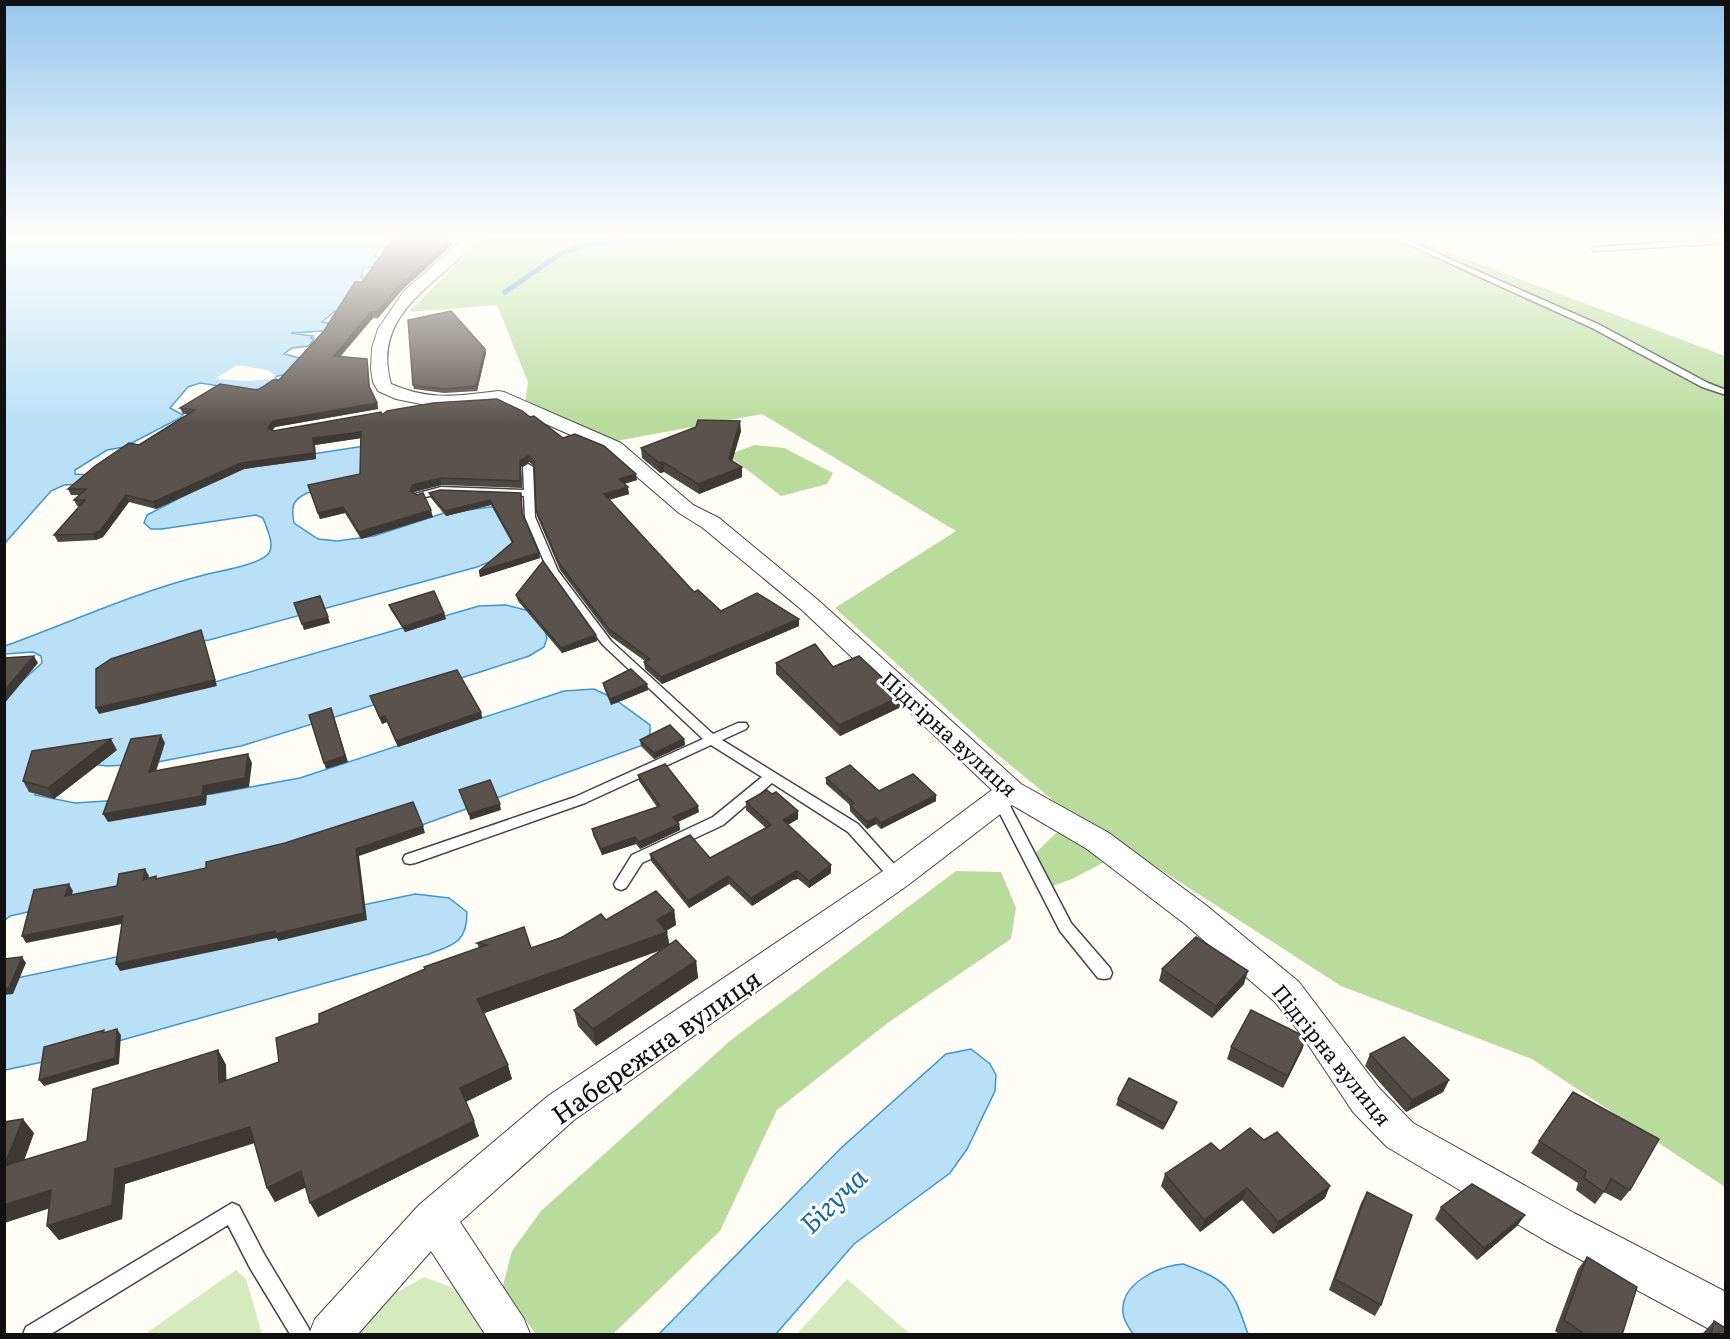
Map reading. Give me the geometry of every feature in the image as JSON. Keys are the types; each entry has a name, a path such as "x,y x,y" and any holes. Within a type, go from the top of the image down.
{"street":[{"name":"Підгірна вулиця","path":"408,299 394,313 385,332 378,358 384,387 402,394 441,403 498,396 614,447 686,509 711,523 810,605 1006,796 1098,841 1196,915 1287,992 1313,1024 1366,1100 1400,1135 1560,1227 1725,1315"},
{"name":"Набережна вулиця","path":"330,1335 433,1219 561,1108 897,878 1006,796"},
{"path":"433,1219 466,1265 509,1335"}],"lane":[{"path":"1535,299 1595,326 1705,385 1725,393"},
{"path":"406,409 441,403"},
{"path":"528,467 530,518 553,571 607,643 712,740 853,828 897,878"},
{"path":"418,496 441,490 529,493"},
{"path":"410,859 580,800 742,726"},
{"path":"621,884 637,859 718,821 771,777"},
{"path":"1006,796 1065,927 1104,973"},
{"path":"33,1335 232,1212 256,1262 301,1335"}],"green space":[{"path":"422,299 1574,299 1725,356 1725,1187 1532,1059 1341,986 1054,801 992,750 835,608 956,531 762,414 611,442 525,402 528,382 497,305 409,312"},
{"path":"754,445 784,448 833,473 827,484 781,496 728,455"},
{"path":"1074,816 1122,853 1072,879 1045,889 1031,857"},
{"path":"956,871 1001,872 1016,908 1011,939 889,1022 777,1110 720,1231 613,1334 536,1334 502,1289 512,1251 541,1211 731,1040"},
{"path":"236,1270 246,1279 262,1334 145,1334"},
{"path":"424,1277 467,1293 500,1334 353,1334 394,1294"},
{"path":"847,1279 910,1334 797,1334"}],"water":[{"path":"5,299 357,299 349,310 335,311 322,322 337,325 340,330 291,333 313,336 311,338 314,339 309,346 292,348 284,354 299,358 286,374 274,377 280,381 252,391 200,383 188,387 170,408 183,415 180,418 124,447 107,450 75,470 75,474 90,475 83,484 64,485 51,491 5,543"},
{"path":"437,435 462,455 307,493 298,498 294,505 294,523 318,539 337,541 374,536 444,513 498,506 513,541 508,554 477,567 209,640 159,649 135,705 479,606 506,605 529,611 544,626 547,638 544,647 529,656 477,673 241,746 147,764 107,766 84,763 38,787 35,795 75,803 212,794 300,778 564,691 594,689 613,698 650,725 650,734 643,745 300,869 41,909 10,916 5,920 5,696 42,663 41,656 33,652 5,654 5,646 154,590 257,561 269,553 271,540 268,531 263,518 256,515 162,529 151,529 144,523 147,515 205,485 235,471 266,461"},
{"path":"415,894 449,898 467,912 462,936 452,944 429,954 47,1061 5,1070 5,976 17,978"},
{"name":"Бігуча","path":"971,1049 990,1064 996,1075 995,1091 967,1149 950,1173 854,1244 776,1334 659,1334 841,1148 946,1054"},
{"path":"1183,1264 1220,1281 1227,1288 1238,1306 1248,1334 1133,1334 1123,1316 1124,1302 1128,1293 1134,1285 1153,1272"}],"pier":[{"path":"237,365 267,370 276,376 273,379 249,381 215,379"}],"building":[{"path":"344,299 388,299 377,312 371,312 334,356 367,359 369,386 377,403 273,421 268,428 273,431 381,412 382,415 387,411 433,403 497,399 530,417 534,416 563,438 575,434 604,446 636,474 619,479 628,487 604,494 694,592 698,590 721,611 757,593 799,619 661,677 644,662 650,659 609,629 559,563 536,510 534,461 528,456 520,461 520,481 440,478 413,485 410,491 417,495 423,493 431,510 359,532 343,507 318,513 308,485 360,474 361,432 313,438 314,453 241,463 153,502 126,495 100,531 93,534 54,535 85,500 74,500 86,489 68,489 95,466 129,443 139,445 195,410 180,408 220,384 258,390 273,380 279,380 324,331"},
{"path":"451,311 485,349 476,386 443,389 413,385 408,320"},
{"path":"698,420 740,421 729,459 742,467 698,484 663,462 659,463 641,448 696,427"},
{"path":"440,490 521,493 522,513 539,553 479,571 513,542 490,500 445,511 429,493"},
{"path":"543,561 596,635 561,648 516,595"},
{"path":"434,591 444,613 403,627 389,605"},
{"path":"320,596 328,617 302,624 294,603"},
{"path":"201,630 215,680 96,708 96,669 111,659"},
{"path":"815,644 833,667 859,656 902,696 839,725 776,663"},
{"path":"34,656 4,691 4,658"},
{"path":"631,669 647,684 610,699 603,683"},
{"path":"457,670 481,712 396,741 385,716 380,718 370,696"},
{"path":"331,708 345,756 324,763 309,715"},
{"path":"670,725 684,739 654,753 640,740"},
{"path":"161,735 149,772 248,754 245,778 203,786 202,796 103,814 131,739"},
{"path":"111,739 48,788 23,781 32,751"},
{"path":"665,764 698,806 673,817 679,824 639,842 635,837 601,849 592,829 660,806 638,775"},
{"path":"850,765 879,791 913,774 936,795 881,823 876,818 867,822 850,805 854,803 826,778"},
{"path":"490,780 500,804 469,814 459,790"},
{"path":"767,790 772,794 776,792 798,811 783,820 831,865 809,881 797,871 751,898 728,876 688,901 650,854 690,835 710,858 771,825 746,802"},
{"path":"413,802 423,826 356,849 364,913 275,934 275,931 116,964 123,916 22,936 34,890 69,884 65,896 117,886 119,874 145,869 143,880 206,868 206,862 285,843"},
{"path":"656,891 674,910 657,920 667,932 477,999 508,1065 460,1088 474,1121 310,1203 301,1171 267,1188 250,1127 115,1169 112,1205 47,1226 51,1190 4,1205 4,1166 87,1141 93,1089 218,1050 219,1083 279,1062 276,1038 319,1023 319,1014 425,969 424,967 487,945 477,943 524,927 531,948 561,938 601,914 606,920"},
{"path":"1196,937 1248,971 1216,1006 1162,969"},
{"path":"676,940 696,961 593,1029 574,1010"},
{"path":"22,957 9,988 4,989 4,959"},
{"path":"1251,1010 1306,1037 1288,1076 1231,1047"},
{"path":"117,1029 115,1058 39,1080 44,1047 104,1030 103,1033"},
{"path":"1404,1037 1449,1080 1412,1100 1370,1054"},
{"path":"1129,1078 1177,1102 1165,1124 1118,1099"},
{"path":"1573,1092 1659,1139 1630,1190 1611,1179 1604,1192 1584,1178 1586,1171 1539,1141"},
{"path":"23,1119 4,1166 4,1122"},
{"path":"1250,1128 1264,1140 1277,1132 1330,1186 1278,1222 1247,1188 1204,1220 1165,1174 1211,1143 1220,1151"},
{"path":"1472,1184 1525,1215 1484,1248 1441,1207"},
{"path":"1367,1192 1412,1215 1381,1305 1335,1279"},
{"path":"1587,1257 1637,1287 1622,1335 1586,1335 1564,1320"},
{"path":"1714,1321 1725,1328 1725,1335 1711,1335"}]}
